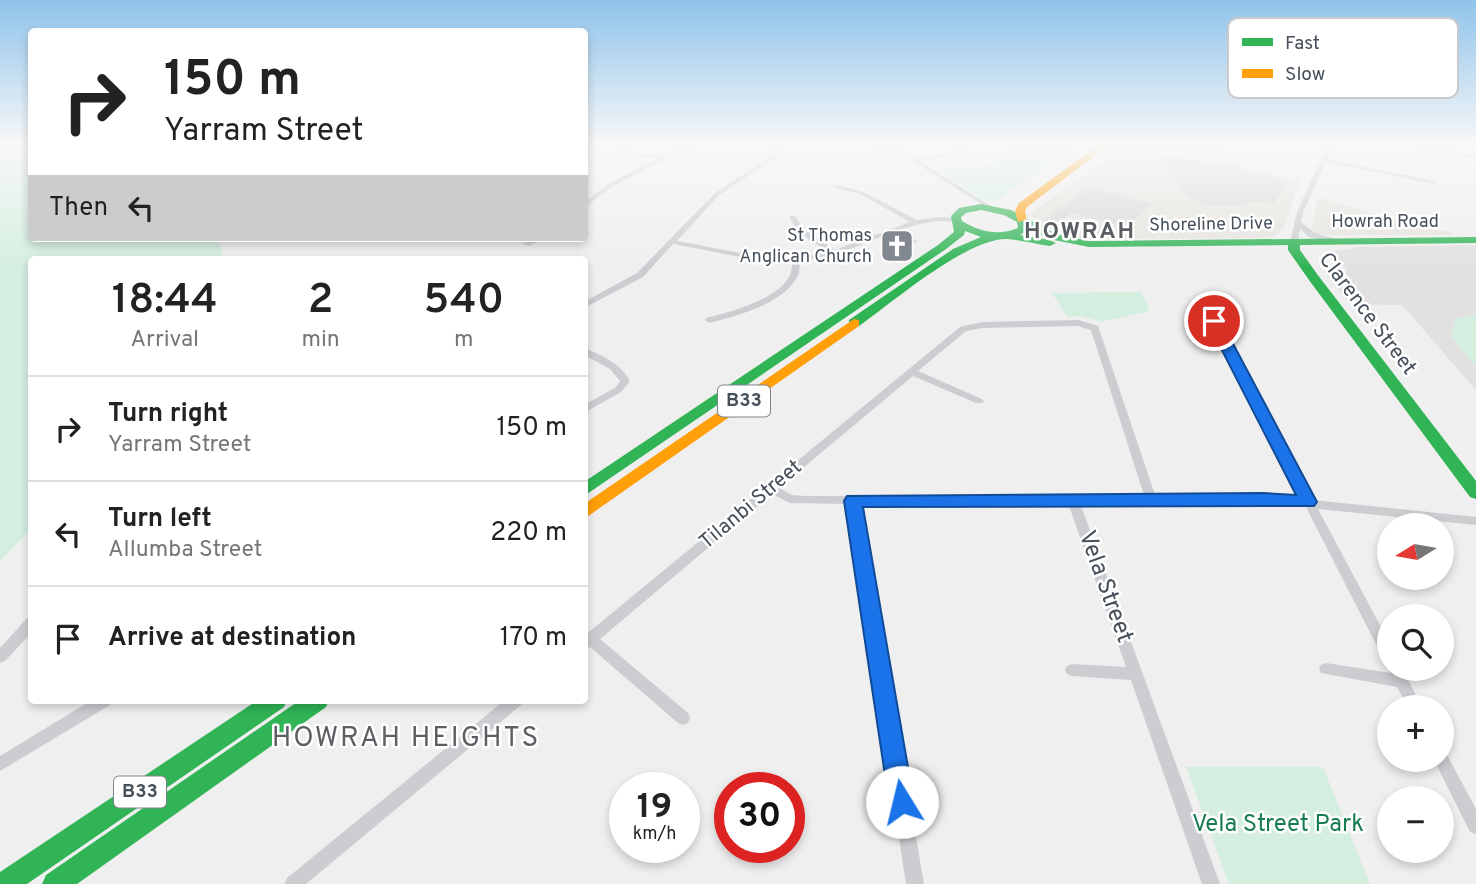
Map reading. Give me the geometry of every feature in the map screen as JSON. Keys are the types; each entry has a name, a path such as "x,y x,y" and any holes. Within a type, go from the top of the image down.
{"main road":[{"path":"960,218 992,208 1030,185"},
{"name":"B33","path":"588,510 957,251 977,241 1006,236 1024,229 1020,211 1023,205 1050,185"},
{"name":"Shoreline Drive","path":"992,208 1023,220 1043,234 1066,241 1128,245"},
{"name":"Shoreline Drive","path":"960,218 977,233 1073,248 1294,242"},
{"name":"B33","path":"588,487 942,247 957,236 961,229 960,218"},
{"name":"Howrah Road","path":"1294,242 1476,240"},
{"name":"Clarence Street","path":"1294,242 1294,250 1313,277 1476,493"},
{"path":"1313,277 1308,259 1310,252 1366,242"},
{"path":"1258,243 1283,251 1313,277"},
{"name":"B33","path":"5,884 269,704"},
{"name":"B33","path":"55,884 312,704"}],"street":[{"path":"588,202 611,185"},
{"path":"588,304 640,275 717,194 730,185"},
{"path":"952,185 992,208"},
{"name":"Clarence Street","path":"1294,242 1300,212 1312,185"},
{"path":"837,187 873,198 915,222"},
{"path":"672,242 763,257 796,259 834,253 915,222 934,218 960,218 964,196 959,190"},
{"path":"793,217 801,230 834,253"},
{"path":"1298,223 1314,236 1338,241"},
{"path":"526,244 531,242"},
{"path":"709,320 742,312 782,289 795,275 796,259"},
{"path":"1214,321 1377,633"},
{"name":"Tilanbi Street","path":"588,640 963,329 974,325 1079,323 1095,328 1151,499"},
{"path":"588,353 615,368 625,381 618,390 588,408"},
{"path":"912,372 979,401"},
{"path":"772,489 795,500 1263,499 1476,521"},
{"name":"Vela Street","path":"1073,500 1211,884"},
{"path":"853,501 915,884"},
{"path":"0,657 28,626"},
{"name":"Tilanbi Street","path":"588,642 683,718"},
{"path":"1326,669 1377,673"},
{"name":"Vela Street","path":"1072,670 1136,674"},
{"path":"0,764 98,704"},
{"path":"293,884 511,704"},
{"path":"1448,772 1476,826"}],"shaded area":[{"path":"1069,185 1298,185 1283,229 1273,237 1080,238 1035,221 1030,214"},
{"path":"1318,197 1454,235 1321,235 1311,230"},
{"path":"1476,245 1476,390 1402,305 1349,304 1325,272 1348,271 1330,253 1337,250 1361,247"}],"green space":[{"path":"0,185 28,185 28,242 220,242 222,256 28,256 28,532 0,561"},
{"path":"960,185 1017,185 993,202 981,199"},
{"path":"1141,292 1150,311 1100,322 1082,316 1067,317 1052,293"},
{"path":"1476,314 1476,366 1451,337 1456,318"},
{"name":"Vela Street Park","path":"1186,767 1323,767 1370,884 1229,884"}],"building":[{"path":"1179,185 1285,185 1275,203 1241,202 1244,205 1208,206 1188,196"},
{"path":"1090,188 1152,204 1127,227 1071,213 1056,224 1042,220"},
{"name":"St Thomas Anglican Church","path":"903,236 918,241 897,255 881,249"}],"traffic: fast":[{"path":"981,207 1007,212 1022,220 1024,229 998,236 981,234 957,222 956,216 963,210 981,207"},
{"path":"1023,221 1053,237 1089,244 1476,240"},
{"path":"588,487 942,247 960,233 959,224"},
{"path":"854,323 957,251 977,241 1004,236"},
{"path":"1007,236 1050,243"},
{"path":"1294,242 1294,250 1313,277 1476,493"},
{"path":"5,884 270,704"},
{"path":"55,884 312,704"}],"traffic: slow":[{"path":"1022,220 1020,211 1023,205 1050,185"},
{"path":"588,510 854,323"}],"place":[{"name":"St Thomas Anglican Church","path":"897,246"}],"district":[{"name":"HOWRAH","path":"1080,232"},
{"name":"HOWRAH HEIGHTS","path":"406,739"}],"route":[{"path":"902,802 853,501 1263,499 1308,502 1214,321"}]}
